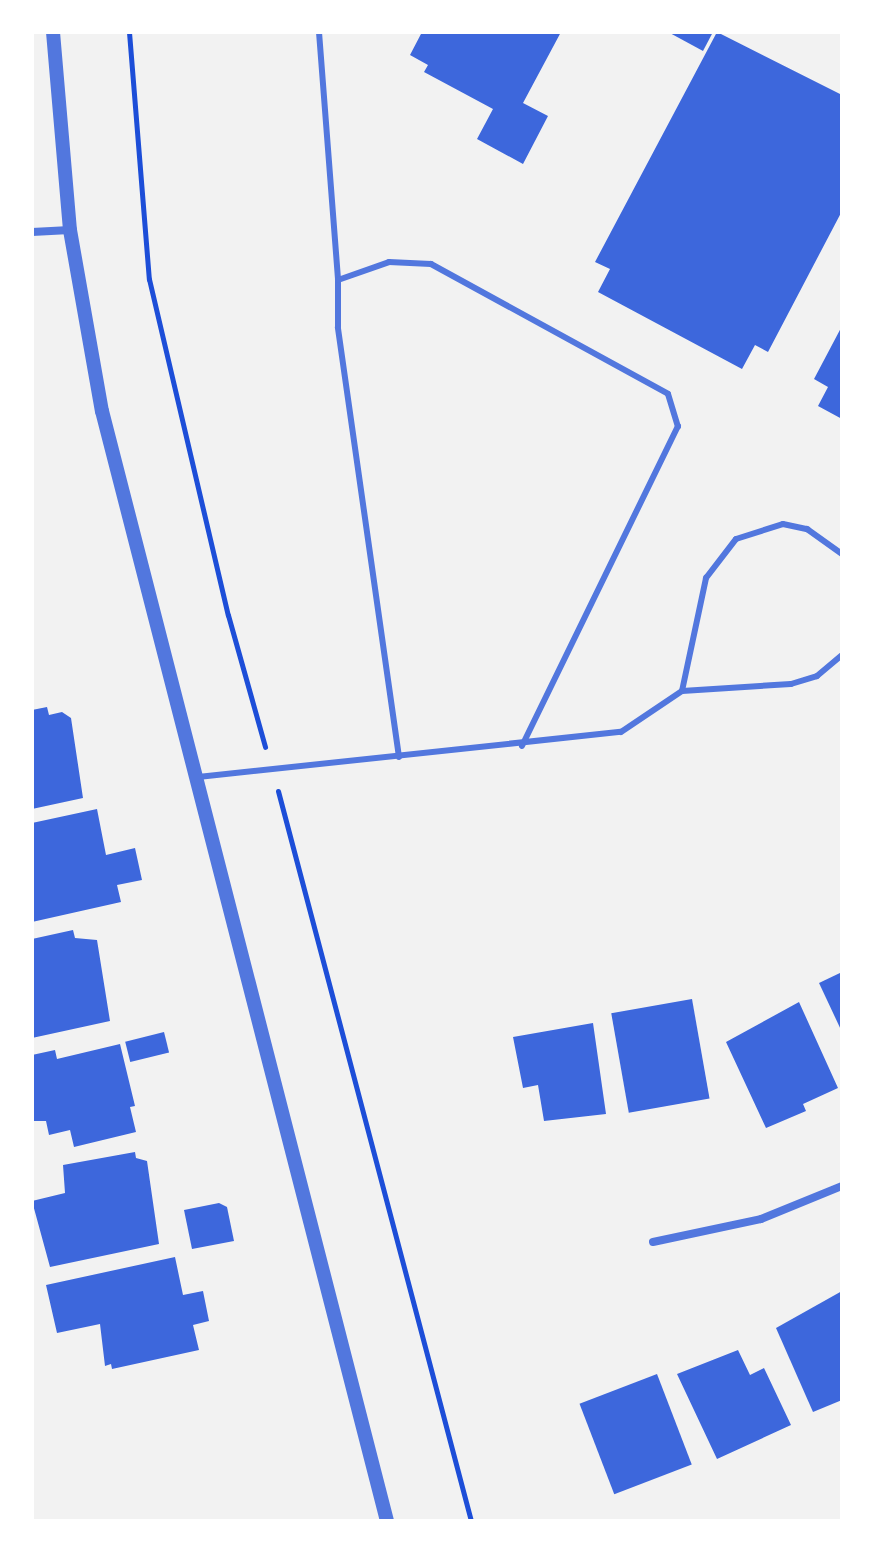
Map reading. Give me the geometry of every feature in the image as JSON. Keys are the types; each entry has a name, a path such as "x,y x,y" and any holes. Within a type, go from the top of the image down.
{"street":[{"path":"53,32 70,230 102,411 387,1521"},
{"path":"32,232 70,230"},
{"path":"653,1242 761,1219 842,1186"}],"lane":[{"path":"319,32 338,280 338,327 399,757"},
{"path":"338,280 389,262 431,264 668,394 678,426 522,746"},
{"path":"682,691 706,578 736,539 783,524 807,529 842,554"},
{"path":"196,778 522,746 621,732 682,691 791,684 817,676 842,655"}],"building":[{"path":"422,32 561,32 523,103 548,116 523,164 477,139 493,109 424,72 428,65 410,55"},
{"path":"668,32 713,32 703,51"},
{"path":"717,32 842,95 842,211 768,352 755,345 742,369 598,292 610,269 595,262"},
{"path":"842,326 842,419 818,406 828,387 814,379"},
{"path":"47,707 49,715 62,712 71,718 83,798 32,809 32,710"},
{"path":"97,809 106,855 135,848 142,880 117,885 121,902 32,922 32,823"},
{"path":"73,930 75,938 97,940 110,1021 32,1038 32,939"},
{"path":"842,972 842,1032 819,983"},
{"path":"692,999 710,1098 629,1113 611,1013"},
{"path":"799,1002 838,1088 803,1104 806,1111 766,1128 726,1042"},
{"path":"593,1023 606,1114 544,1121 538,1085 523,1088 513,1037"},
{"path":"164,1032 169,1052 130,1062 125,1042"},
{"path":"120,1044 135,1106 130,1107 136,1132 74,1147 70,1130 49,1135 46,1121 32,1121 32,1055 55,1050 57,1059"},
{"path":"135,1152 136,1158 147,1161 159,1244 50,1267 32,1201 65,1193 63,1165"},
{"path":"219,1203 227,1207 234,1241 192,1249 184,1210"},
{"path":"175,1257 183,1295 203,1291 209,1321 193,1325 199,1350 112,1369 111,1364 105,1366 100,1324 57,1333 46,1285"},
{"path":"842,1291 842,1400 813,1412 776,1328"},
{"path":"738,1350 750,1375 764,1368 791,1425 717,1459 677,1374"},
{"path":"657,1374 692,1465 614,1494 580,1404"}]}
